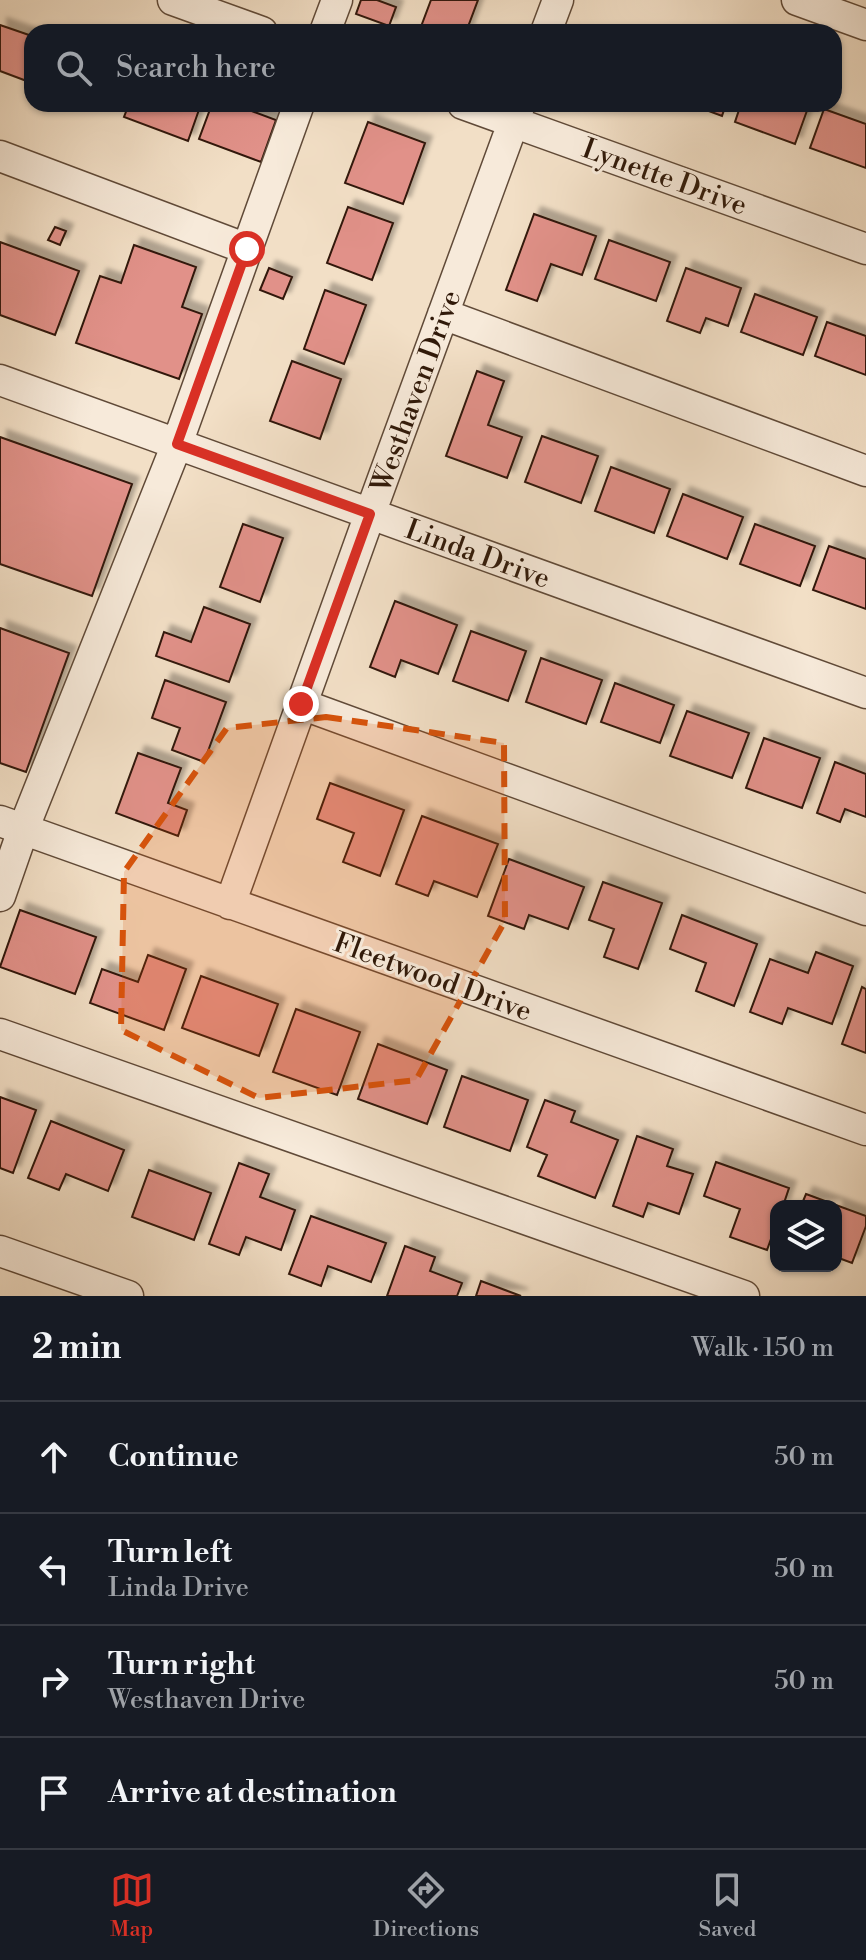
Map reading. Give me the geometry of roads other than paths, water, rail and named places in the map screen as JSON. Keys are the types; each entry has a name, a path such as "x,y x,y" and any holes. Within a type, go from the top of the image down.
{"street":[{"path":"173,0 240,24"},
{"path":"328,24 337,0"},
{"path":"549,24 558,0"},
{"path":"797,0 866,25"},
{"path":"0,896 12,825 177,444 296,112"},
{"name":"Lynette Drive","path":"517,113 866,249"},
{"name":"Westhaven Drive","path":"230,904 517,113"},
{"path":"0,156 247,249"},
{"path":"443,314 866,471"},
{"name":"Linda Drive","path":"0,380 866,693"},
{"path":"301,704 866,910"},
{"name":"Fleetwood Drive","path":"12,825 866,1130"},
{"path":"0,1034 744,1296"},
{"path":"0,1251 128,1296"}]}
